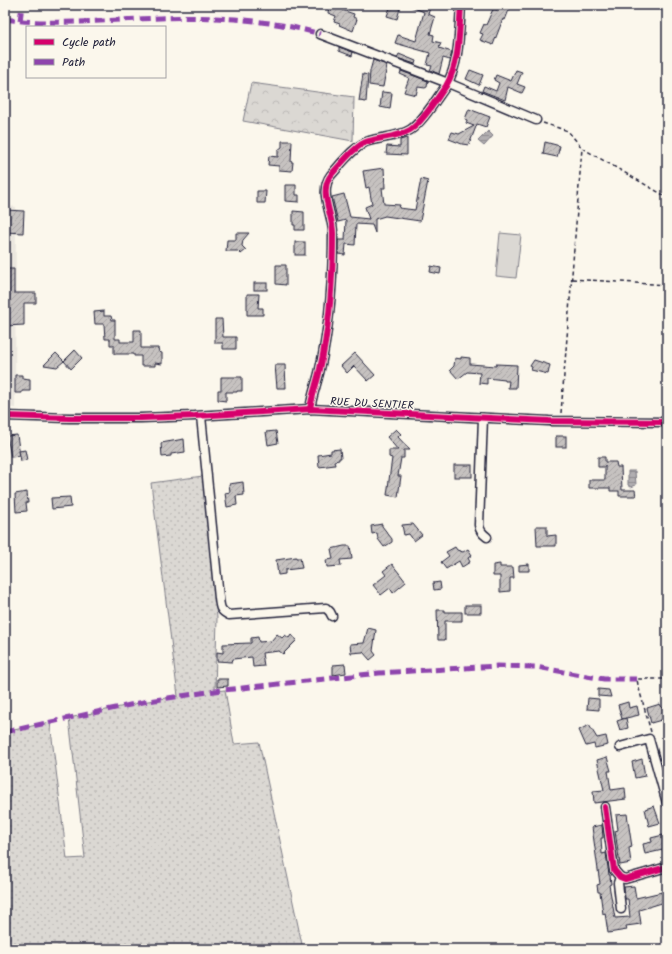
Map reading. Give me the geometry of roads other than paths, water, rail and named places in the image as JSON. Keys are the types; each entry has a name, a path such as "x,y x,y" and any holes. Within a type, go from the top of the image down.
{"street":[{"path":"310,409 312,396 320,369 331,294 333,232 326,197 327,181 363,143 404,133 413,127 448,83 457,53 461,5"},
{"path":"320,34 448,83 536,120"},
{"name":"RUE DU SENTIER","path":"5,416 69,418 201,416 310,409 548,421 667,422"},
{"path":"201,416 220,608 224,613 229,615 326,608 332,616"},
{"path":"483,418 479,525 483,534 488,537"},
{"path":"620,747 649,739 667,803"},
{"path":"605,807 614,870 620,877 625,879 667,867"},
{"path":"620,877 618,883 621,909"}]}
